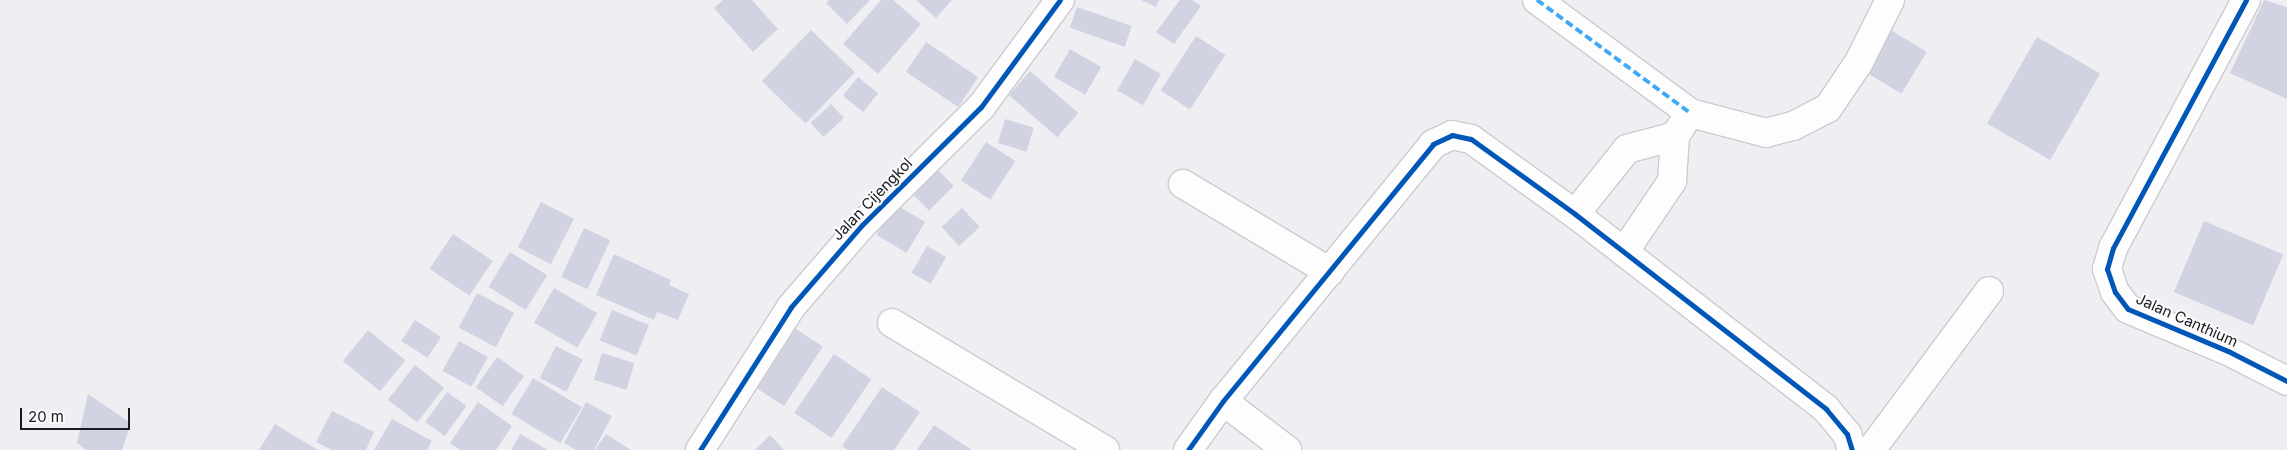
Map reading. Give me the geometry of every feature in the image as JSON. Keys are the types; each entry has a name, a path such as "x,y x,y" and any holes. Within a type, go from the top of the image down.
{"street":[{"name":"Jalan Cijengkol","path":"700,450 791,307 862,225 981,107 1060,0"},
{"path":"1537,0 1690,113 1766,133 1793,126 1828,108 1859,62 1890,0"},
{"name":"Jalan Canthium","path":"2246,0 2124,232 2113,248 2107,269 2114,292 2128,309 2228,351 2287,381"},
{"path":"1624,252 1672,181 1675,136 1690,113"},
{"path":"1188,450 1223,401 1433,144 1452,135 1471,139 1575,214 1826,409 1847,434 1852,450"},
{"path":"1575,214 1627,149 1675,136"},
{"path":"1183,184 1330,272"},
{"path":"1871,450 1989,291"},
{"path":"892,323 1105,450"},
{"path":"1223,401 1287,450"}],"building":[{"path":"723,0 752,0 778,29 753,52 714,8"},
{"path":"829,0 870,0 847,24 826,3"},
{"path":"881,0 893,0 921,24 878,74 843,44"},
{"path":"916,0 952,0 936,18"},
{"path":"1141,0 1159,0 1156,7"},
{"path":"1180,0 1192,0 1201,6 1174,44 1156,32"},
{"path":"2264,0 2287,7 2287,99 2230,73"},
{"path":"1077,7 1132,26 1125,47 1070,28"},
{"path":"1889,29 1927,52 1901,94 1864,71"},
{"path":"811,30 855,72 806,123 762,81"},
{"path":"1196,36 1225,55 1190,110 1161,91"},
{"path":"2037,37 2100,74 2050,160 1987,124"},
{"path":"926,42 978,77 958,107 906,72"},
{"path":"1070,49 1101,67 1085,95 1054,77"},
{"path":"1135,59 1161,74 1143,105 1117,90"},
{"path":"1030,71 1078,113 1057,137 1009,95"},
{"path":"858,77 878,93 863,112 843,96"},
{"path":"831,104 844,118 823,137 811,123"},
{"path":"1005,119 1034,128 1026,152 998,143"},
{"path":"986,142 1015,161 990,200 961,181"},
{"path":"936,168 954,186 929,210 911,193"},
{"path":"541,202 574,219 551,264 518,247"},
{"path":"895,204 925,222 906,253 876,235"},
{"path":"962,208 980,227 959,246 942,227"},
{"path":"2204,221 2283,255 2253,325 2174,292"},
{"path":"584,228 610,240 587,289 561,277"},
{"path":"453,234 493,261 469,296 430,269"},
{"path":"927,246 946,257 931,284 912,273"},
{"path":"510,252 547,275 526,310 488,287"},
{"path":"614,254 671,280 669,285 689,294 678,320 657,312 654,320 596,295"},
{"path":"554,288 597,313 577,348 534,323"},
{"path":"477,293 514,313 496,347 459,327"},
{"path":"612,310 649,325 637,356 600,341"},
{"path":"415,320 441,337 427,358 401,341"},
{"path":"785,322 823,347 784,406 746,382"},
{"path":"368,330 405,360 380,391 343,361"},
{"path":"459,341 488,357 471,387 443,371"},
{"path":"556,346 583,360 566,392 540,378"},
{"path":"602,353 635,363 626,390 594,380"},
{"path":"834,354 871,379 832,438 794,413"},
{"path":"497,357 524,376 503,406 476,387"},
{"path":"415,365 444,388 417,422 388,400"},
{"path":"533,378 582,407 560,443 511,414"},
{"path":"882,387 920,412 894,450 848,450 842,446"},
{"path":"447,392 466,406 445,436 425,422"},
{"path":"88,394 131,423 122,450 86,450 77,443"},
{"path":"478,402 512,426 496,450 460,450 450,443"},
{"path":"586,402 612,416 594,450 576,450 564,443"},
{"path":"332,411 374,432 366,450 332,450 316,442"},
{"path":"392,419 432,441 427,450 374,450"},
{"path":"275,424 318,450 259,450"},
{"path":"934,425 972,450 917,450"},
{"path":"520,434 548,450 511,450"},
{"path":"606,434 631,450 595,450"},
{"path":"770,435 784,450 755,450"}],"marked path":[{"path":"1537,0 1690,113"}],"cycle path":[{"path":"700,450 791,307 862,225 981,107 1060,0"},
{"path":"2246,0 2113,248 2107,269 2115,292 2128,309 2228,351 2287,381"},
{"path":"1188,450 1223,401 1433,144 1452,135 1471,139 1575,214 1826,409 1847,434 1852,450"}]}
